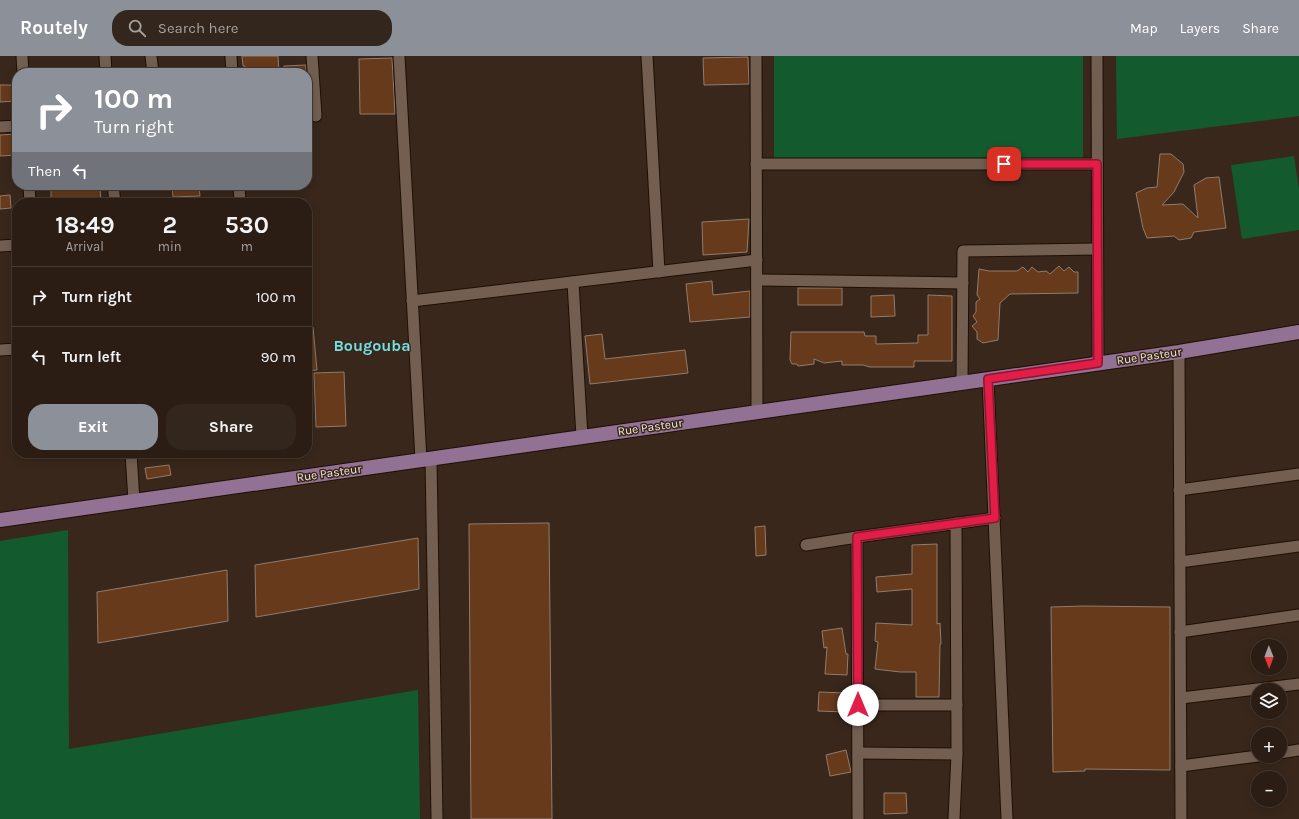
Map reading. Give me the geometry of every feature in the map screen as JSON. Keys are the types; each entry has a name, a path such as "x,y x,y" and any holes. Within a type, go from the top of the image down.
{"main road":[{"name":"Rue Pasteur","path":"0,520 1178,352 1299,332"}],"street":[{"path":"22,56 23,68"},
{"path":"105,56 106,68"},
{"path":"151,56 152,68"},
{"path":"230,56 231,68"},
{"path":"312,56 316,116"},
{"path":"399,56 412,301 426,459 437,819"},
{"path":"647,56 659,272"},
{"path":"756,56 757,412"},
{"path":"1097,56 1098,363"},
{"path":"0,126 12,126"},
{"path":"756,164 1097,164"},
{"path":"0,246 12,246"},
{"path":"962,383 963,251 1097,249"},
{"path":"412,301 757,260"},
{"path":"757,280 963,283"},
{"path":"573,282 582,437"},
{"path":"0,350 12,349"},
{"path":"1178,352 1181,819"},
{"path":"988,379 1007,819"},
{"path":"131,458 134,501"},
{"path":"1179,490 1299,474"},
{"path":"806,545 995,518"},
{"path":"954,819 957,754 956,523"},
{"path":"857,537 858,819"},
{"path":"1180,562 1299,546"},
{"path":"1180,632 1299,615"},
{"path":"1180,698 1299,684"},
{"path":"858,705 957,705"},
{"path":"1287,752 1299,750"},
{"path":"858,753 957,754"},
{"path":"1181,766 1251,757"}],"green space":[{"path":"774,56 1083,56 1083,158 774,158"},
{"path":"1116,56 1299,56 1299,116 1117,139"},
{"path":"1294,156 1299,189 1299,230 1242,239 1231,165"},
{"path":"68,530 69,749 418,690 420,819 0,819 0,541"}],"building":[{"path":"242,56 278,56 279,68 245,68 245,66 243,66"},
{"path":"748,57 749,84 704,85 703,58"},
{"path":"392,58 395,114 360,114 359,59"},
{"path":"306,65 306,68 284,68 284,66"},
{"path":"0,85 12,85 12,101 0,102"},
{"path":"12,134 12,155 0,156 0,135"},
{"path":"1160,154 1171,154 1183,164 1184,172 1174,192 1162,205 1183,204 1198,218 1194,185 1206,178 1219,177 1226,228 1194,232 1191,238 1179,240 1174,236 1147,238 1143,228 1136,193 1147,188 1157,187"},
{"path":"51,190 100,190 101,198 51,198"},
{"path":"172,190 199,190 200,196 173,197"},
{"path":"10,195 11,208 0,209 0,196"},
{"path":"749,219 747,252 703,255 702,222"},
{"path":"1059,266 1064,271 1069,267 1074,272 1078,272 1078,293 1010,294 1000,303 998,340 983,343 977,339 977,332 972,326 977,322 973,316 976,312 976,302 980,299 977,295 979,269 989,271 1017,271 1023,267 1028,272 1032,267 1038,272 1046,271 1050,274"},
{"path":"712,281 713,295 750,291 750,317 690,322 686,284"},
{"path":"798,288 842,288 842,305 798,305"},
{"path":"894,295 895,316 871,317 871,296"},
{"path":"928,295 952,296 952,361 914,361 914,367 870,367 863,365 842,365 842,361 824,363 814,359 814,364 798,366 797,364 792,364 790,360 791,332 864,332 865,336 876,336 876,344 918,343 918,335 928,335"},
{"path":"312,327 313,327 317,370 312,370"},
{"path":"602,334 605,359 685,350 688,373 590,384 585,336"},
{"path":"344,372 346,426 316,427 314,373"},
{"path":"169,465 171,475 147,479 145,468"},
{"path":"549,523 552,819 471,819 469,524"},
{"path":"765,526 766,555 756,556 755,527"},
{"path":"418,538 419,589 256,617 255,565"},
{"path":"937,544 937,624 940,623 941,644 939,697 916,697 916,672 875,669 878,642 875,641 876,623 912,625 912,589 877,592 876,577 912,574 912,545"},
{"path":"227,570 228,621 98,643 97,592"},
{"path":"1051,607 1170,607 1170,770 1085,769 1085,771 1053,772"},
{"path":"842,628 846,654 848,654 847,675 825,674 827,647 824,648 822,631"},
{"path":"819,692 846,693 845,712 818,711"},
{"path":"846,750 851,772 830,776 826,755"},
{"path":"884,793 906,793 907,813 884,814"}],"district":[{"name":"Bougouba","path":"372,345"}],"route":[{"path":"858,705 857,537 995,518 988,379 1098,363 1097,164 1004,164"}]}
